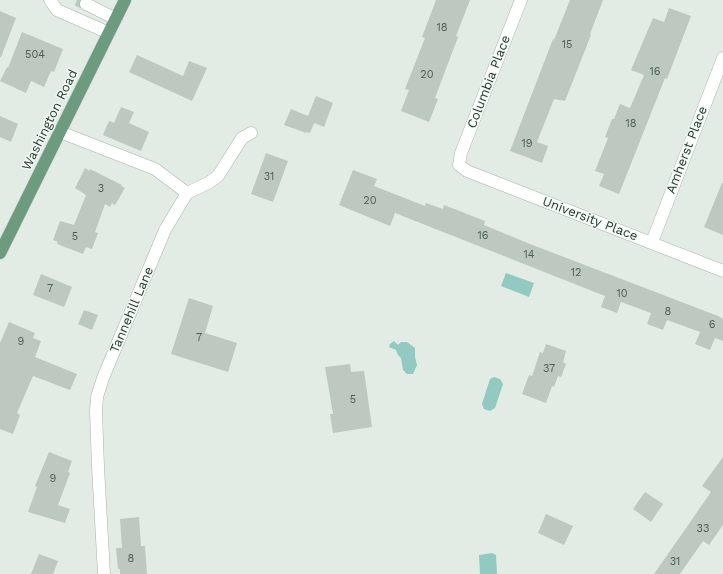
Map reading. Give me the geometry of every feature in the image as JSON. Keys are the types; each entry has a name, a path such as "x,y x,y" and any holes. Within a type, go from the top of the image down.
{"main road":[{"name":"Washington Road","path":"0,253 126,0"}],"street":[{"path":"50,0 57,10 109,33"},
{"name":"Columbia Place","path":"459,164 461,153 521,0"},
{"path":"86,4 116,19"},
{"name":"Amherst Place","path":"652,242 723,58"},
{"path":"60,132 155,169 187,193 208,183 218,176 242,138 251,133"},
{"name":"University Place","path":"459,164 467,171 723,271"},
{"name":"Tannehill Lane","path":"104,574 98,467 97,396 103,378 165,230 187,193"}],"water":[{"path":"506,273 534,283 529,297 501,286"},
{"path":"394,341 398,345 401,342 407,342 415,348 417,365 413,374 407,374 403,370 401,358 396,350 389,347"},
{"path":"494,377 500,379 503,384 495,408 490,411 484,409 482,404 490,379"},
{"path":"492,553 496,555 497,574 480,574 479,555"}],"building":[{"path":"436,0 470,0 435,98 438,99 429,122 401,111 409,90 405,89 425,38 422,37"},
{"path":"570,0 603,0 565,101 554,99 537,142 548,146 542,163 510,151 553,39 554,40"},
{"path":"669,8 691,16 667,79 665,78 619,194 599,186 604,174 595,171 608,138 605,137 612,119 614,119 620,104 630,108 644,75 631,70 653,18 664,22"},
{"path":"0,11 16,18 1,57 0,57"},
{"path":"22,32 63,49 54,72 51,71 44,87 31,81 26,93 0,81 7,67 8,68"},
{"path":"137,55 183,76 189,61 207,68 192,101 129,72"},
{"path":"316,96 333,103 324,127 314,123 310,133 306,133 284,125 291,109 308,116"},
{"path":"121,107 134,112 129,123 149,132 141,151 103,135 109,121 114,123"},
{"path":"0,116 18,124 11,142 0,137"},
{"path":"266,153 288,161 273,202 251,194"},
{"path":"85,168 122,185 121,186 125,188 115,205 112,203 110,207 105,204 95,232 98,233 92,249 86,247 83,254 57,244 58,242 53,240 60,221 74,225 86,195 75,188"},
{"path":"353,170 377,179 374,186 425,206 426,203 443,209 444,205 485,221 484,225 530,244 718,316 723,319 723,341 715,338 710,350 695,344 700,332 667,320 663,330 647,324 651,313 621,302 617,313 601,307 605,296 395,213 390,226 339,205"},
{"path":"723,183 723,235 704,227"},
{"path":"41,274 72,287 64,307 33,295"},
{"path":"189,298 213,306 205,333 237,343 228,372 171,354"},
{"path":"84,310 98,315 92,330 78,324"},
{"path":"9,322 35,333 33,338 41,341 35,357 77,374 70,390 33,376 17,413 20,415 13,434 0,429 0,343"},
{"path":"546,344 566,351 563,362 566,364 561,377 558,376 554,387 552,386 546,403 522,394 529,375 532,376 540,352 543,353"},
{"path":"350,364 351,372 364,371 372,427 333,433 330,414 333,414 325,367"},
{"path":"49,452 72,461 68,472 70,473 58,505 70,509 65,523 28,512 37,487 35,486"},
{"path":"723,457 723,525 709,545 703,541 680,574 654,574 711,492 702,486"},
{"path":"645,492 663,504 651,522 633,509"},
{"path":"546,514 573,526 564,545 538,533"},
{"path":"139,517 141,546 145,546 147,574 120,574 120,569 118,569 116,548 122,548 120,519"},
{"path":"39,554 58,561 53,574 31,574"}],"tunnel":[{"path":"77,0 86,4"}]}
